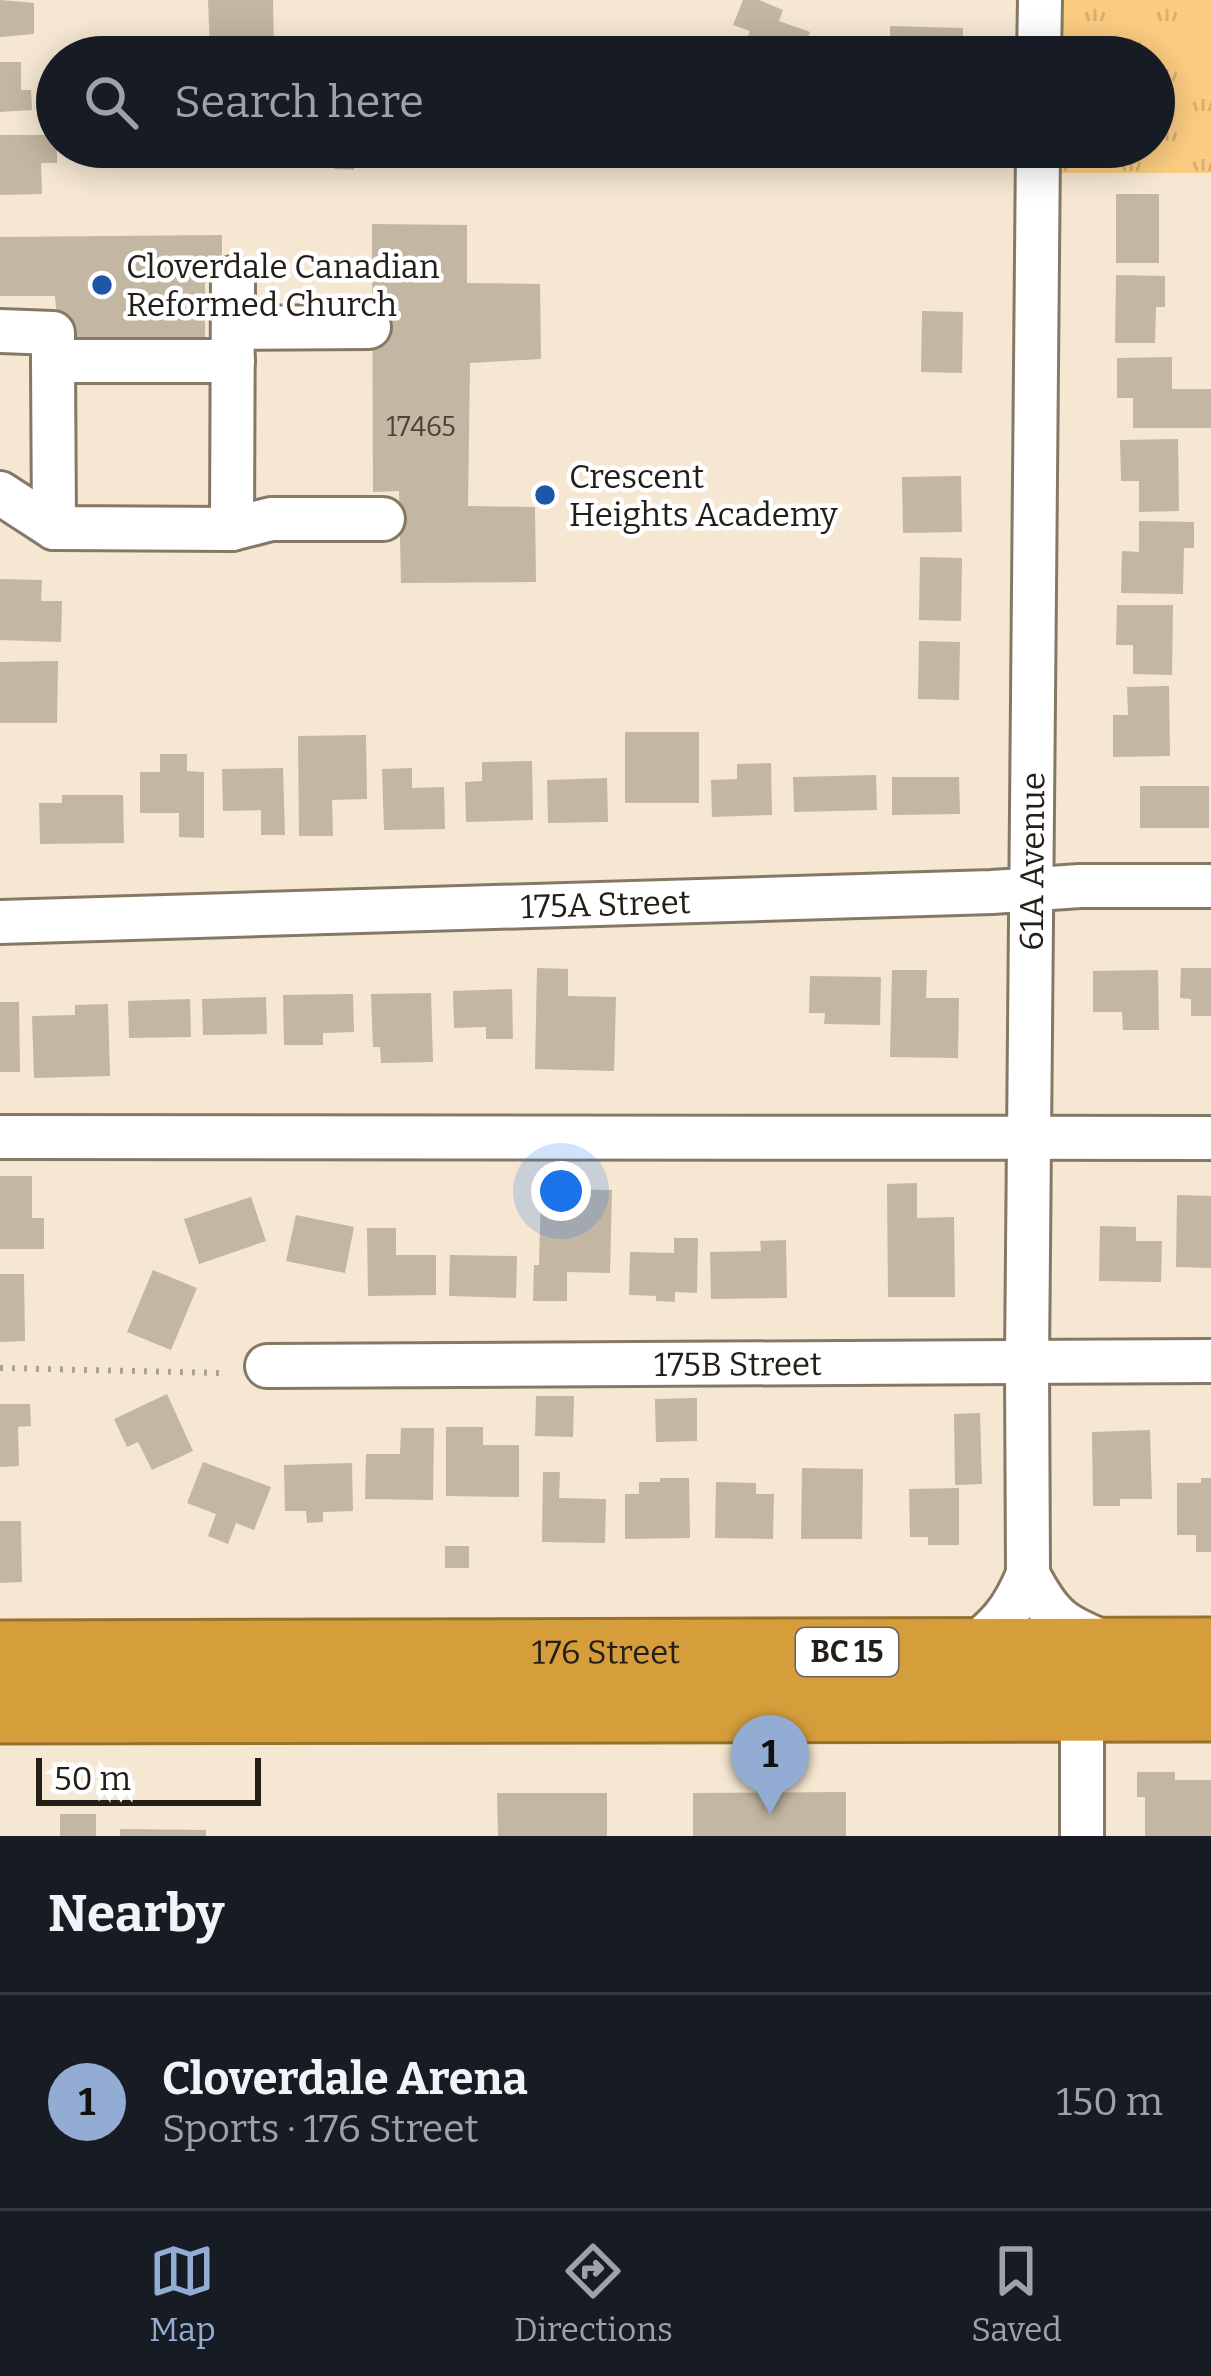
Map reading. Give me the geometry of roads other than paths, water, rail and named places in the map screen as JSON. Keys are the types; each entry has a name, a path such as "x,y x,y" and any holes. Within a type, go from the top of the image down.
{"highway":[{"name":"176 Street","path":"0,1653 1211,1650"},
{"name":"BC 15","path":"0,1711 1211,1709"}],"street":[{"path":"1039,36 1040,0"},
{"name":"61A Avenue","path":"1028,1574 1039,168"},
{"path":"232,529 233,278"},
{"path":"52,361 368,327"},
{"path":"0,332 52,333 54,528"},
{"path":"0,493 54,528 232,529 271,519 383,519"},
{"name":"175A Street","path":"0,922 1080,886 1211,886"},
{"path":"0,1137 1211,1138"},
{"name":"175B Street","path":"267,1366 1211,1361"},
{"path":"1028,1574 1042,1603 1067,1627 1125,1651"},
{"path":"967,1652 1016,1603 1028,1574"},
{"path":"1082,1710 1082,1836"}],"place":[{"name":"Cloverdale Canadian Reformed Church","path":"102,285"},
{"name":"Crescent Heights Academy","path":"545,495"},
{"name":"Cloverdale Arena","path":"770,1814"}]}
